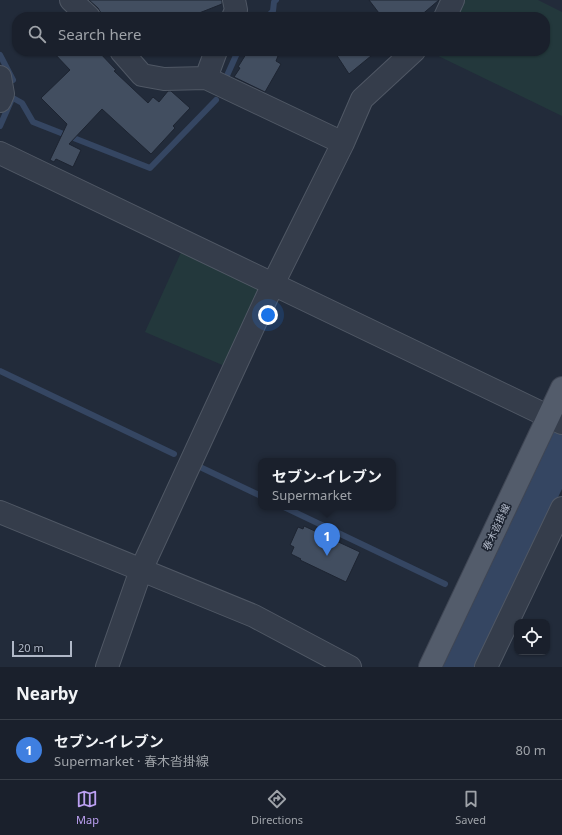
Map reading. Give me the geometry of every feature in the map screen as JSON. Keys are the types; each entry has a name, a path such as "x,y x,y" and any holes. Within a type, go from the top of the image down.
{"main road":[{"name":"春木沓掛線","path":"430,667 557,420 562,388"}],"street":[{"path":"71,0 84,12"},
{"path":"234,0 235,12"},
{"path":"447,12 453,0"},
{"path":"125,56 142,75 164,79 206,78 343,143"},
{"path":"206,78 214,56"},
{"path":"106,667 141,570 273,284 343,143 362,99 409,56"},
{"path":"0,77 3,94 0,101"},
{"path":"0,152 557,420"},
{"path":"486,667 562,508"},
{"path":"0,512 254,616 350,667"}],"green space":[{"path":"464,0 538,0 562,12 562,116 438,56 550,56 550,12 458,12"},
{"path":"183,248 262,286 227,367 145,332"}],"building":[{"path":"89,0 222,0 222,4 202,12 100,12"},
{"path":"369,0 439,0 425,12 378,12"},
{"path":"57,56 103,56 116,70 114,71 148,103 153,97 159,102 168,91 171,91 190,108 173,126 175,128 151,154 102,109 69,144 81,150 73,167 56,159 54,162 50,160 67,124 41,98 70,70"},
{"path":"245,56 278,56 276,61 281,64 265,92 234,77 240,68 238,67"},
{"path":"337,56 371,56 349,74"},
{"path":"304,526 360,552 346,582 300,560 301,559 291,554 294,547 290,545 298,527 303,529"}],"waterway":[{"path":"272,12 274,2 276,0"},
{"path":"0,55 13,80"},
{"path":"225,80 236,56"},
{"path":"13,98 22,103 33,122 150,168 216,100"},
{"path":"0,126 11,101"},
{"path":"0,371 174,454"},
{"path":"460,667 486,604 562,448"},
{"path":"200,467 258,495"},
{"path":"290,510 445,584"},
{"path":"476,599 486,604"}],"place":[{"name":"セブン-イレブン","path":"327,556"}]}
